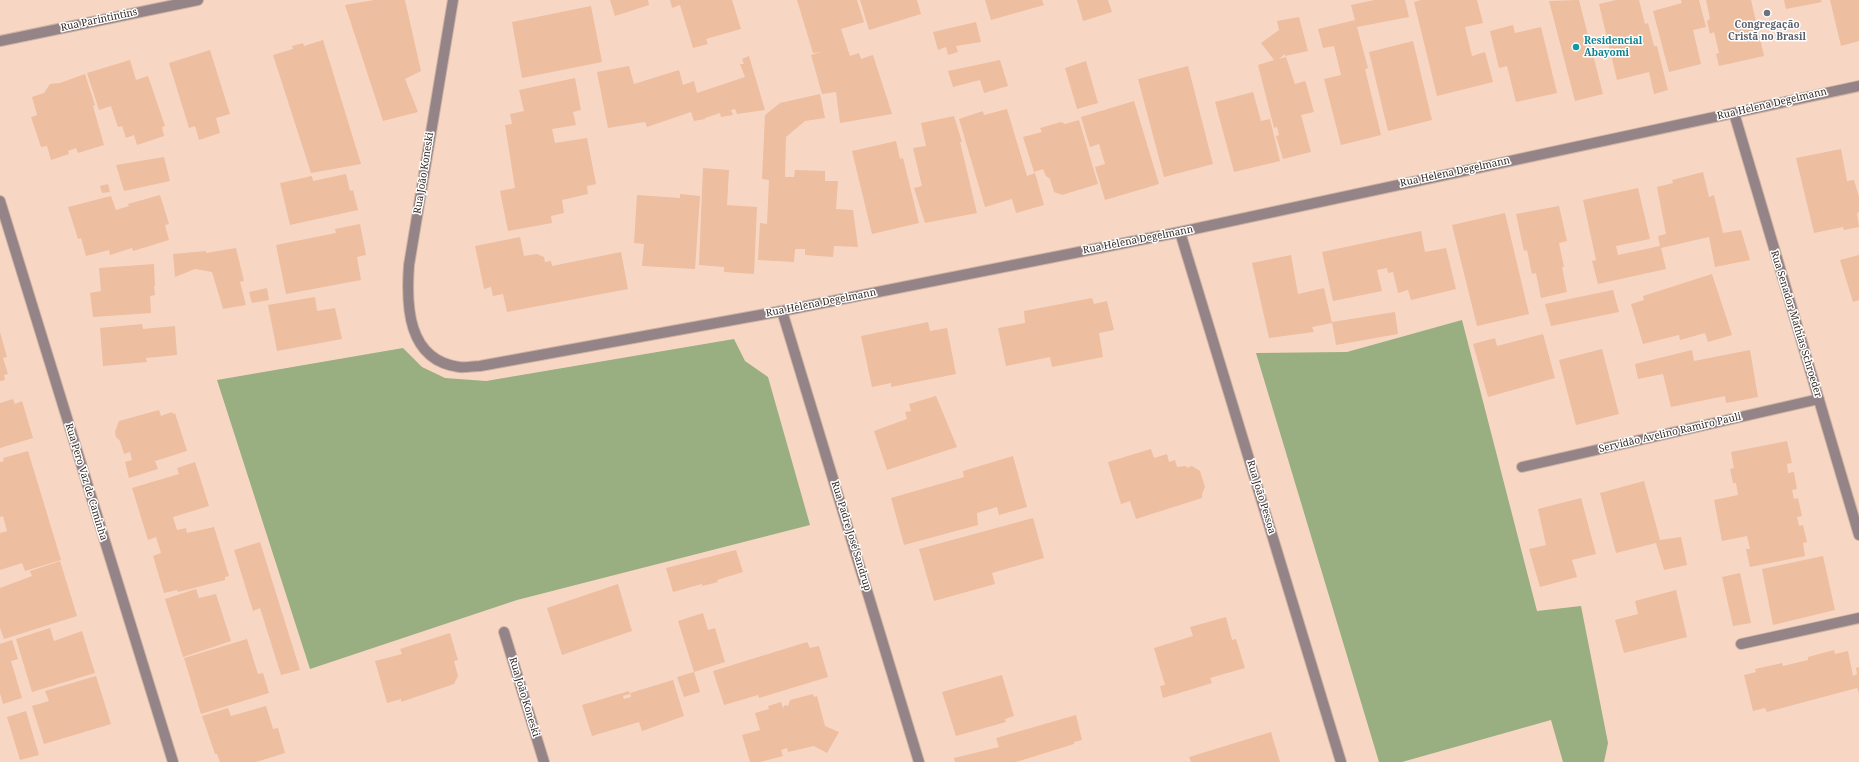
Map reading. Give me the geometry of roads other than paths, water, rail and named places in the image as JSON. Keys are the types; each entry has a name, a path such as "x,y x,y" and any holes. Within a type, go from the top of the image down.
{"street":[{"name":"Rua Parintintins","path":"0,41 198,0"},
{"name":"Rua João Koneski","path":"421,345 410,322 407,295 409,265 453,0"},
{"name":"Rua Helena Degelmann","path":"421,345 431,357 445,364 460,368 480,366 782,311 1180,232 1734,113 1828,91 1859,86"},
{"name":"Rua Senador Mathias Schroeder","path":"1734,113 1859,535"},
{"name":"Rua Pero Vaz de Caminha","path":"0,201 173,762"},
{"name":"Rua João Pessoa","path":"1180,232 1341,762"},
{"name":"Rua Padre José Sandrup","path":"782,311 919,762"},
{"name":"Servidão Avelino Ramiro Pauli","path":"1522,467 1819,399"},
{"path":"1741,644 1859,618"},
{"name":"Rua João Koneski","path":"504,632 544,762"}],"place":[{"name":"Congregação Cristã no Brasil","path":"1767,13"},
{"name":"Residencial Abayomi","path":"1576,47"}]}
